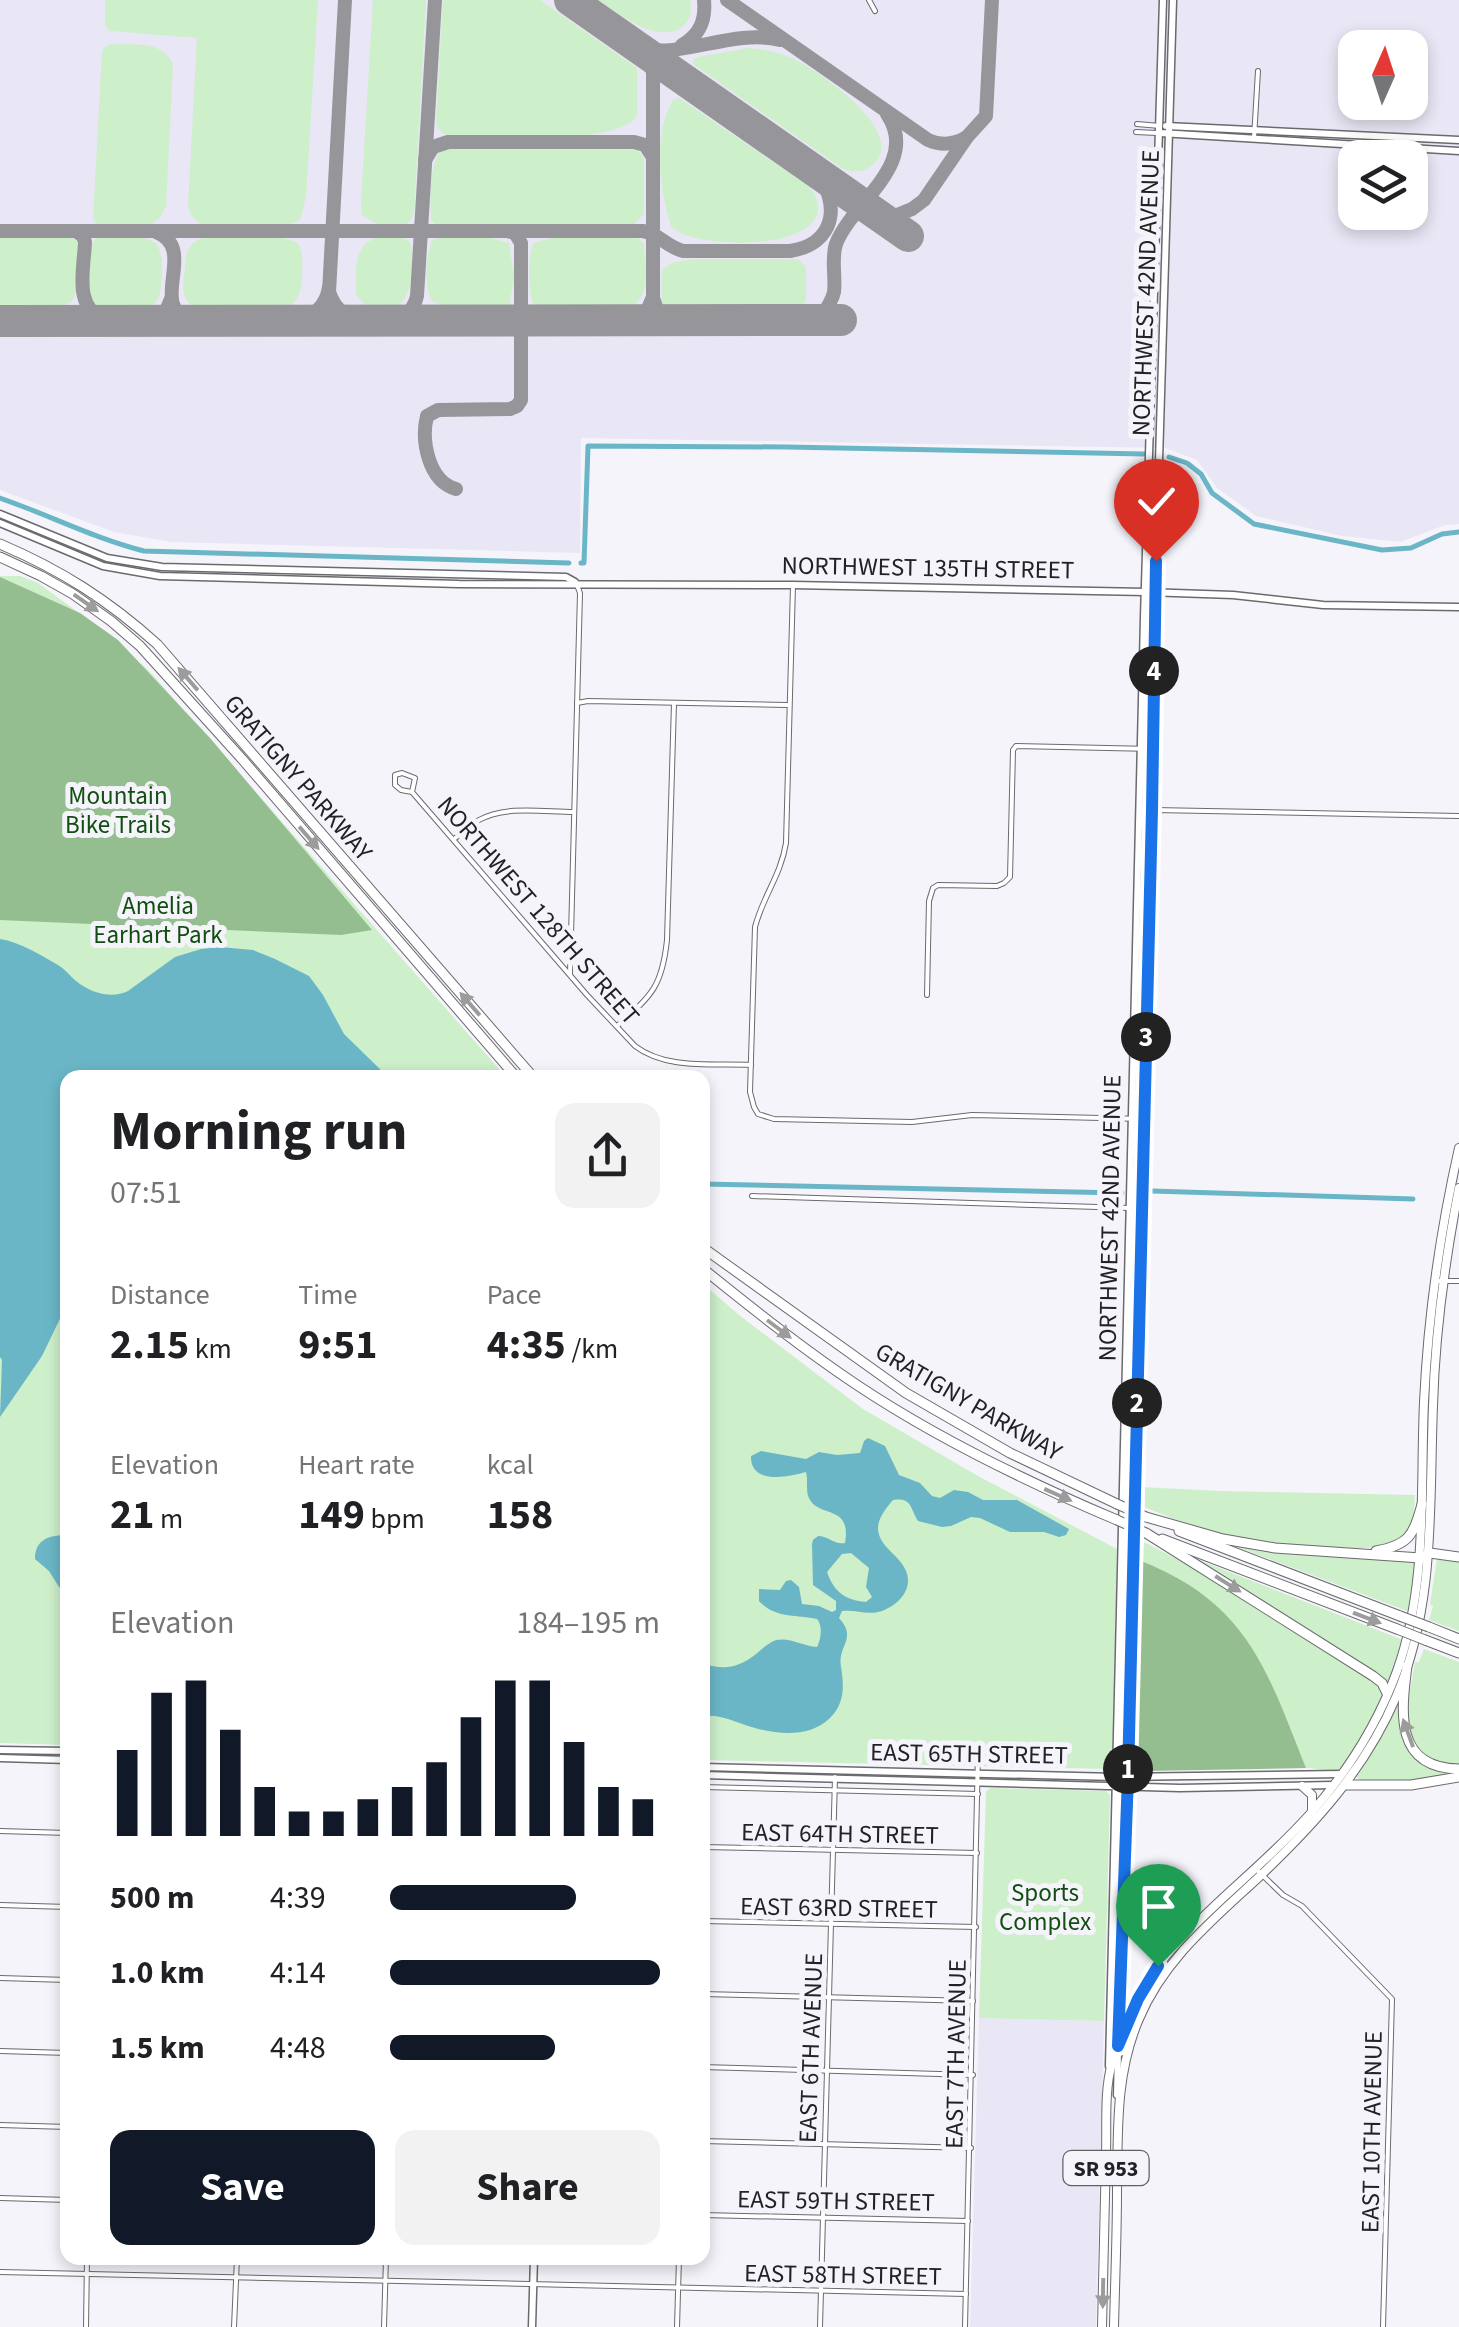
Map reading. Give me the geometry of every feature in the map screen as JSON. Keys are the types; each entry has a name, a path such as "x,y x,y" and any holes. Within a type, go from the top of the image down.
{"highway":[{"name":"GRATIGNY PARKWAY","path":"0,544 62,572 100,596 157,644 527,1070"},
{"name":"GRATIGNY PARKWAY","path":"0,557 73,594 140,646 510,1070"},
{"name":"GRATIGNY PARKWAY","path":"710,1253 906,1393 1010,1454 1146,1517 1459,1639"},
{"name":"GRATIGNY PARKWAY","path":"710,1274 782,1333 858,1386 940,1435 1046,1490 1146,1533 1459,1654"},
{"path":"1363,1554 1390,1549 1407,1540 1422,1504"},
{"path":"1146,1517 1250,1544 1363,1554 1459,1556"},
{"path":"1146,1533 1373,1676 1387,1693"},
{"path":"1407,1666 1402,1708 1406,1735 1416,1752 1428,1761 1459,1769"},
{"path":"1346,1785 1410,1785 1459,1777"}],"main road":[{"name":"NORTHWEST 42ND AVENUE","path":"1155,445 1163,0"},
{"name":"NORTHWEST 42ND AVENUE","path":"1116,1777 1141,750 1165,288 1173,0"},
{"path":"1160,130 1254,129 1459,140"},
{"path":"1170,130 1459,150"},
{"path":"1155,287 1165,288"},
{"name":"NORTHWEST 135TH STREET","path":"0,514 124,562 278,575 459,584 1150,592 1323,605 1459,607"},
{"name":"NORTHWEST 135TH STREET","path":"0,524 81,558 124,571 160,576 278,575"},
{"name":"NORTHWEST 42ND AVENUE","path":"1127,1787 1152,810 1150,592"},
{"path":"1140,809 1152,810"},
{"path":"1135,1008 1147,1008"},
{"path":"1134,1062 1145,1063"},
{"path":"1117,2116 1128,2050 1159,1981 1186,1946 1259,1871 1343,1774 1397,1671 1425,1555 1425,1388 1459,1148"},
{"path":"1108,2078 1138,1999 1158,1966 1171,1949 1310,1827 1346,1785 1384,1722 1407,1666 1421,1614 1439,1281 1459,1188"},
{"path":"1127,1308 1139,1308"},
{"path":"1124,1424 1136,1424"},
{"path":"0,1750 60,1751"},
{"path":"0,1758 60,1760"},
{"name":"EAST 65TH STREET","path":"710,1767 835,1774"},
{"name":"EAST 65TH STREET","path":"710,1775 1354,1774"},
{"name":"EAST 65TH STREET","path":"978,1777 1127,1787 1346,1785"},
{"name":"SR 953","path":"1114,2327 1116,2258 1108,2078 1116,1777"},
{"path":"1302,1786 1312,1795 1312,1812"},
{"name":"SR 953","path":"1102,2327 1117,2116 1127,1787"},
{"path":"1113,1897 1124,1898"},
{"path":"1104,2258 1116,2258"},
{"path":"532,2327 534,2265"}],"street":[{"path":"870,0 875,11"},
{"path":"1254,138 1258,70"},
{"path":"1137,124 1160,130"},
{"path":"1136,132 1160,130"},
{"path":"570,974 580,593 576,583"},
{"path":"793,585 786,843 783,862 755,926 751,1098 758,1114 774,1119 905,1122 972,1116 1144,1118"},
{"path":"577,703 588,700 789,705"},
{"path":"617,1026 657,985 665,958 674,703"},
{"path":"927,995 929,893 938,885 997,886 1010,877 1012,754 1016,746 1153,750"},
{"path":"402,773 414,778 414,795 394,785 395,775 402,773"},
{"name":"NORTHWEST 128TH STREET","path":"414,795 644,1053 667,1062 751,1065"},
{"path":"1152,810 1459,816"},
{"path":"454,840 491,815 512,811 574,812"},
{"path":"752,1196 1130,1208"},
{"path":"1439,1281 1459,1281"},
{"name":"EAST 7TH AVENUE","path":"965,2327 978,1752"},
{"name":"EAST 6TH AVENUE","path":"820,2327 835,1774"},
{"path":"710,1787 978,1794"},
{"path":"0,1831 60,1832"},
{"name":"EAST 64TH STREET","path":"710,1847 977,1853"},
{"name":"EAST 10TH AVENUE","path":"1259,1871 1283,1895 1302,1906 1392,1998 1383,2327"},
{"path":"0,1905 60,1907"},
{"name":"EAST 63RD STREET","path":"710,1921 976,1927"},
{"path":"0,1978 60,1980"},
{"path":"710,1994 973,2000"},
{"path":"0,2051 60,2052"},
{"path":"710,2067 972,2076"},
{"path":"0,2126 60,2127"},
{"path":"710,2141 971,2148"},
{"path":"0,2198 60,2200"},
{"name":"EAST 59TH STREET","path":"710,2214 968,2221"},
{"path":"86,2327 88,2265"},
{"path":"234,2327 237,2265"},
{"path":"384,2327 386,2265"},
{"path":"678,2327 679,2265"},
{"name":"EAST 58TH STREET","path":"0,2272 966,2294"}],"shaded area":[{"path":"0,0 1459,0 1459,524 1445,525 1400,542 1342,536 1256,516 1217,488 1197,460 1165,448 581,438 580,553 171,542 114,532 0,490"},
{"path":"979,2018 1104,2021 1096,2327 970,2327"}],"green space":[{"path":"105,0 318,0 306,197 300,220 286,226 210,226 193,217 188,205 197,38 110,31 105,25"},
{"path":"373,0 426,0 414,214 398,227 375,223 362,215"},
{"path":"443,0 540,0 637,68 637,116 625,126 580,136 494,138 452,137 443,133 436,120"},
{"path":"599,0 690,0 691,12 686,23 676,30 653,31"},
{"path":"111,44 155,47 173,64 166,206 160,218 148,226 104,226 93,218 102,53"},
{"path":"748,48 794,59 857,104 880,137 881,152 872,165 858,171 843,169 693,64 697,57"},
{"path":"679,98 810,187 818,208 811,224 793,235 739,243 711,241 671,227 661,180 660,146 666,114 673,100"},
{"path":"632,147 644,158 644,214 633,225 443,226 431,220 433,171 443,148"},
{"path":"0,237 76,240 77,291 72,301 57,310 0,310"},
{"path":"97,237 143,237 156,243 162,273 155,303 141,310 121,311 102,307 90,298 91,250"},
{"path":"281,237 298,243 302,257 299,293 287,307 269,311 212,310 195,307 187,300 183,287 185,262 194,242 204,238"},
{"path":"380,237 403,238 412,247 406,296 392,308 381,309 366,305 356,293 360,251"},
{"path":"637,237 644,244 646,272 644,290 635,304 626,309 534,309 529,276 533,243 551,238"},
{"path":"491,238 509,243 514,276 509,308 448,309 431,300 428,254 432,240"},
{"path":"692,259 798,259 806,267 806,301 799,309 666,308 661,300 662,270 671,263"},
{"name":"Amelia Earhart Park","path":"0,576 20,576 38,583 115,639 152,674 500,1070 60,1070 60,1745 0,1743"},
{"name":"Mountain Bike Trails","path":"0,577 80,613 118,640 210,738 372,930 341,935 0,920"},
{"path":"710,1290 863,1409 978,1476 1117,1549 1112,1769 710,1760"},
{"path":"1140,1487 1415,1495 1414,1512 1407,1534 1389,1544 1318,1548 1243,1539 1183,1522 1139,1505"},
{"path":"1142,1541 1208,1575 1374,1678 1384,1694 1344,1765 1335,1770 1306,1768 1278,1700 1247,1643 1203,1597 1139,1560"},
{"path":"1227,1543 1416,1562 1410,1612"},
{"path":"1186,1555 1403,1640 1388,1683 1376,1674"},
{"path":"1437,1558 1459,1561 1459,1631 1429,1620"},
{"path":"1139,1560 1176,1577 1229,1618 1264,1670 1306,1768 1144,1771 1134,1755"},
{"path":"1424,1649 1459,1662 1459,1766 1424,1754 1410,1729 1404,1704 1408,1702 1415,1662 1419,1662"},
{"path":"1399,1694 1406,1741 1435,1769 1454,1775 1389,1784 1356,1777"},
{"name":"Sports Complex","path":"990,1788 1106,1791 1110,1795 1104,2021 979,2018 986,1792"}],"water":[{"path":"0,939 30,949 82,985 108,995 128,991 175,957 220,947 253,950 309,976 344,1034 381,1070 60,1070 60,1319 42,1356 0,1417"},
{"path":"868,1438 885,1446 899,1475 920,1483 932,1496 940,1498 954,1490 983,1500 1017,1500 1069,1529 1059,1537 1044,1532 1010,1532 971,1517 942,1527 918,1521 907,1502 893,1500 878,1528 884,1544 904,1567 907,1588 900,1600 882,1611 842,1611 839,1618 847,1637 841,1659 842,1694 830,1718 814,1729 784,1733 710,1716 710,1665 737,1665 776,1640 817,1647 821,1633 817,1619 772,1611 759,1601 759,1589 780,1590 791,1580 799,1587 802,1604 836,1610 836,1601 813,1585 812,1544 818,1536 845,1543 843,1522 839,1516 812,1503 807,1493 806,1472 780,1477 763,1475 752,1465 751,1456 761,1451 806,1459 819,1452 860,1453","holes":["851,1553 869,1568 866,1587 872,1597 866,1602 852,1599 841,1594 827,1572 842,1554"]},
{"path":"60,1536 60,1588 35,1559 38,1547"}],"waterway":[{"path":"581,563 588,446 1144,454"},
{"path":"1169,457 1187,463 1201,474 1212,493 1254,524 1382,550 1411,548 1442,534 1459,532"},
{"path":"0,498 144,551 569,563"},
{"path":"710,1184 1122,1193"},
{"path":"1152,1191 1413,1199"}],"taxiway":[{"path":"345,0 329,292 342,312 365,320"},
{"path":"394,320 409,312 417,296 435,0"},
{"path":"682,45 700,26 704,0"},
{"path":"727,0 928,140 948,143 967,137"},
{"path":"885,220 924,200 986,116 992,0"},
{"path":"639,47 670,50 743,38 780,40"},
{"path":"635,320 646,313 653,297 653,73 643,51"},
{"path":"819,320 834,292 836,244 880,182 896,150 895,132 887,114"},
{"path":"425,160 433,147 448,142 634,142 645,145 653,157"},
{"path":"0,231 643,231 683,251 790,251 817,240 830,221 829,196 815,171"},
{"path":"76,231 85,242 84,297 94,314 104,320"},
{"path":"456,489 439,478 429,459 427,416 438,410 510,409 521,400 521,243 515,233 507,231"},
{"path":"156,232 168,240 174,251 173,304 179,313 192,320"},
{"path":"295,320 318,310 329,287"},
{"path":"653,298 658,312 671,320"},
{"path":"148,320 165,313 171,299"}],"runway":[{"path":"570,0 908,236"},
{"path":"0,321 841,320"}],"route":[{"path":"1156,561 1128,1776 1118,2046 1138,1999 1158,1966"}]}
